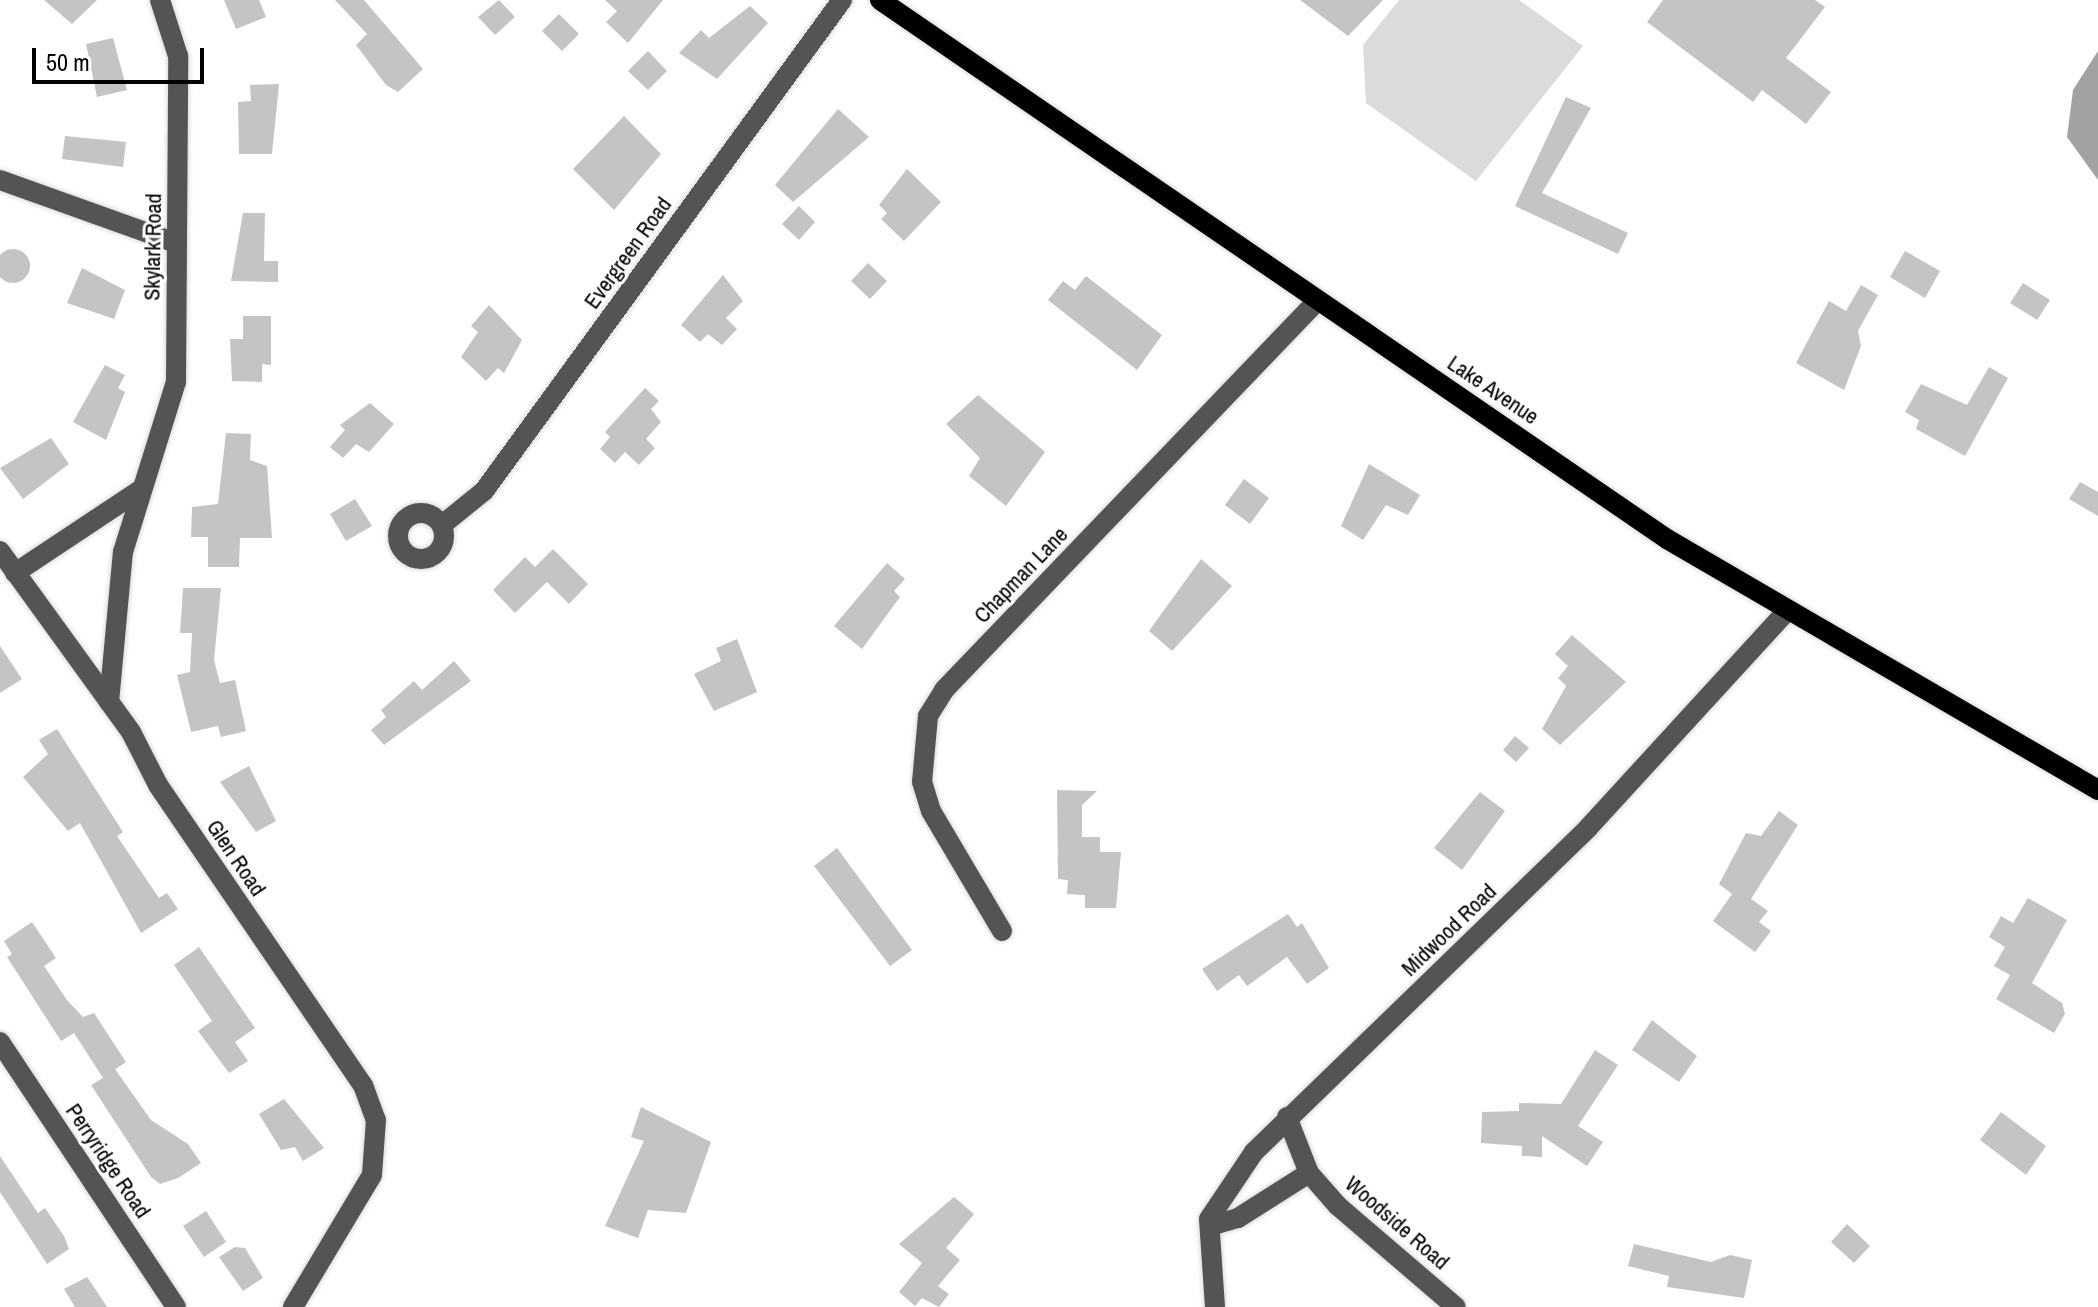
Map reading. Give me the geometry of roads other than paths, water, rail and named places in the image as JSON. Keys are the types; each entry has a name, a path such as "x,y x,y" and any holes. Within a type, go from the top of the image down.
{"main road":[{"name":"Lake Avenue","path":"880,0 1318,300 1785,613 2098,790"}],"street":[{"name":"Skylark Road","path":"109,702 123,552 140,490 162,446 176,382 178,56 160,0"},
{"name":"Evergreen Road","path":"442,525 484,491 842,0"},
{"path":"0,180 176,243"},
{"name":"Chapman Lane","path":"1002,931 931,811 922,782 928,716 944,690 1318,300"},
{"name":"Skylark Road","path":"15,573 140,490"},
{"name":"Glen Road","path":"0,551 109,702 363,1085 378,1151 359,1206 293,1307"},
{"name":"Midwood Road","path":"1215,1307 1210,1226 1225,1187 1287,1117 1588,828 1785,613"},
{"name":"Perryridge Road","path":"0,1042 176,1307"},
{"name":"Woodside Road","path":"1287,1117 1309,1173 1456,1307"},
{"path":"1210,1226 1238,1218 1309,1173"}]}
